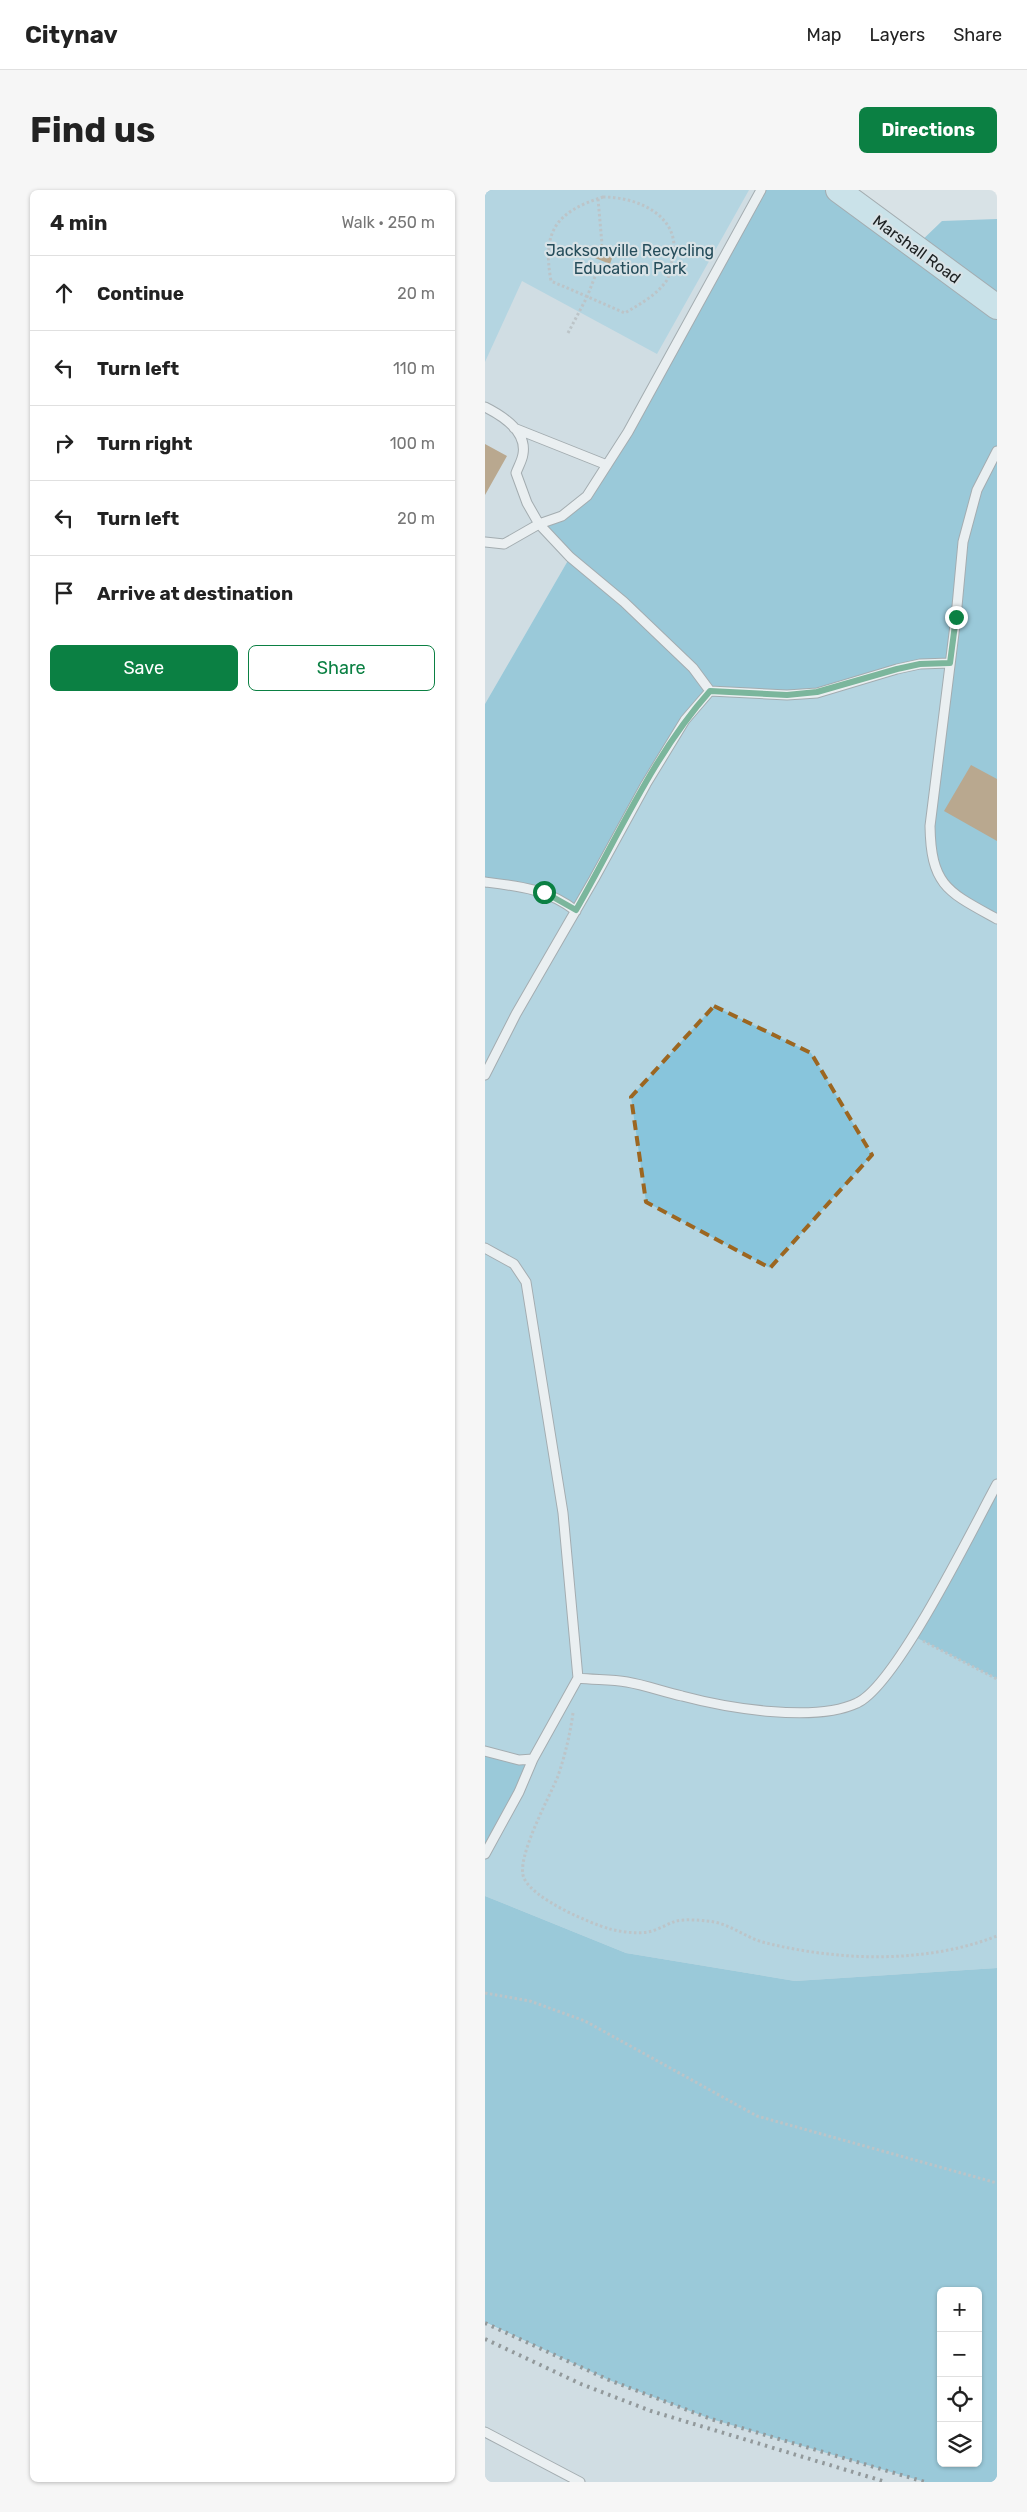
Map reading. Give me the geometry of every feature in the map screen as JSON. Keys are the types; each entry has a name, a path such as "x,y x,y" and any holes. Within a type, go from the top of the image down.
{"main road":[{"name":"Marshall Road","path":"838,190 997,307"}],"lane":[{"path":"485,542 504,544 539,524 562,516 587,496 607,465 761,190"},
{"path":"485,407 499,414 515,428 607,465"},
{"path":"515,428 520,438 523,453 516,473 527,503 539,524 570,557 624,602 693,668 710,691"},
{"path":"997,451 977,490 968,515 963,542 930,826 931,855 935,867 946,886 959,898 997,919"},
{"path":"710,691 787,695 817,692 897,669 920,664 950,663"},
{"path":"485,1076 516,1014 646,784 685,720 710,691"},
{"path":"485,882 532,888 567,903 576,910"},
{"path":"485,1248 514,1264 525,1282 563,1513 578,1678 533,1759 519,1792 485,1854"},
{"path":"578,1678 626,1682 684,1697 761,1710 799,1713 829,1712 859,1703 875,1690 913,1636 997,1484"},
{"path":"485,1751 513,1759 533,1759"},
{"path":"485,2432 580,2482"}],"path":[{"path":"619,197 652,210 665,220 673,235 675,250 667,279 647,300 625,313 587,297 551,281 551,236 564,215 581,204 598,199 619,197"},
{"path":"598,199 602,244"},
{"path":"568,333 587,297 601,261"},
{"path":"913,1636 997,1679"},
{"path":"578,1678 568,1742 558,1776 531,1836 522,1870 529,1886 543,1897 573,1913 610,1929 629,1933 648,1932 676,1921 707,1921 720,1923 759,1941 797,1951 847,1956 914,1955 949,1951 975,1945 997,1936"},
{"path":"485,1993 529,2001 585,2021 757,2116 997,2184"}],"highlighted area":[{"path":"714,1006 811,1053 872,1155 770,1268 646,1202 631,1097"}],"shaded area":[{"path":"485,190 761,190 570,557 485,704"},
{"path":"762,190 838,190 915,247 942,221 997,219 997,919 959,898 930,855 950,664 920,664 817,693 710,691 685,720 576,911 544,892 485,882 485,704 570,557 539,524 562,516 587,496"},
{"path":"997,1484 997,1679 913,1636"},
{"path":"485,1751 533,1759 485,1854"},
{"path":"485,1896 626,1953 795,1981 997,1968 997,2482 925,2482 711,2419 609,2380 485,2322"},
{"path":"485,2323 609,2380 711,2419 925,2482 485,2482"}],"green space":[{"name":"Jacksonville Recycling Education Park","path":"485,190 749,190 657,354 522,281 485,362"},
{"path":"950,663 997,919 997,1484 913,1636 997,1679 997,1968 795,1981 626,1953 485,1896 485,882 646,784 710,691"}],"building":[{"path":"601,244 615,250 610,264 595,258"},
{"path":"485,444 507,456 485,495"},
{"path":"971,765 997,779 997,841 944,811"}],"railway":[{"path":"485,2323 609,2380 711,2419 925,2482"},
{"path":"485,2339 581,2384 651,2411 886,2482"}],"route":[{"path":"544,892 567,903 576,910 646,784 685,720 710,691 787,695 817,692 830,690 897,669 920,664 950,663 956,617"}]}
